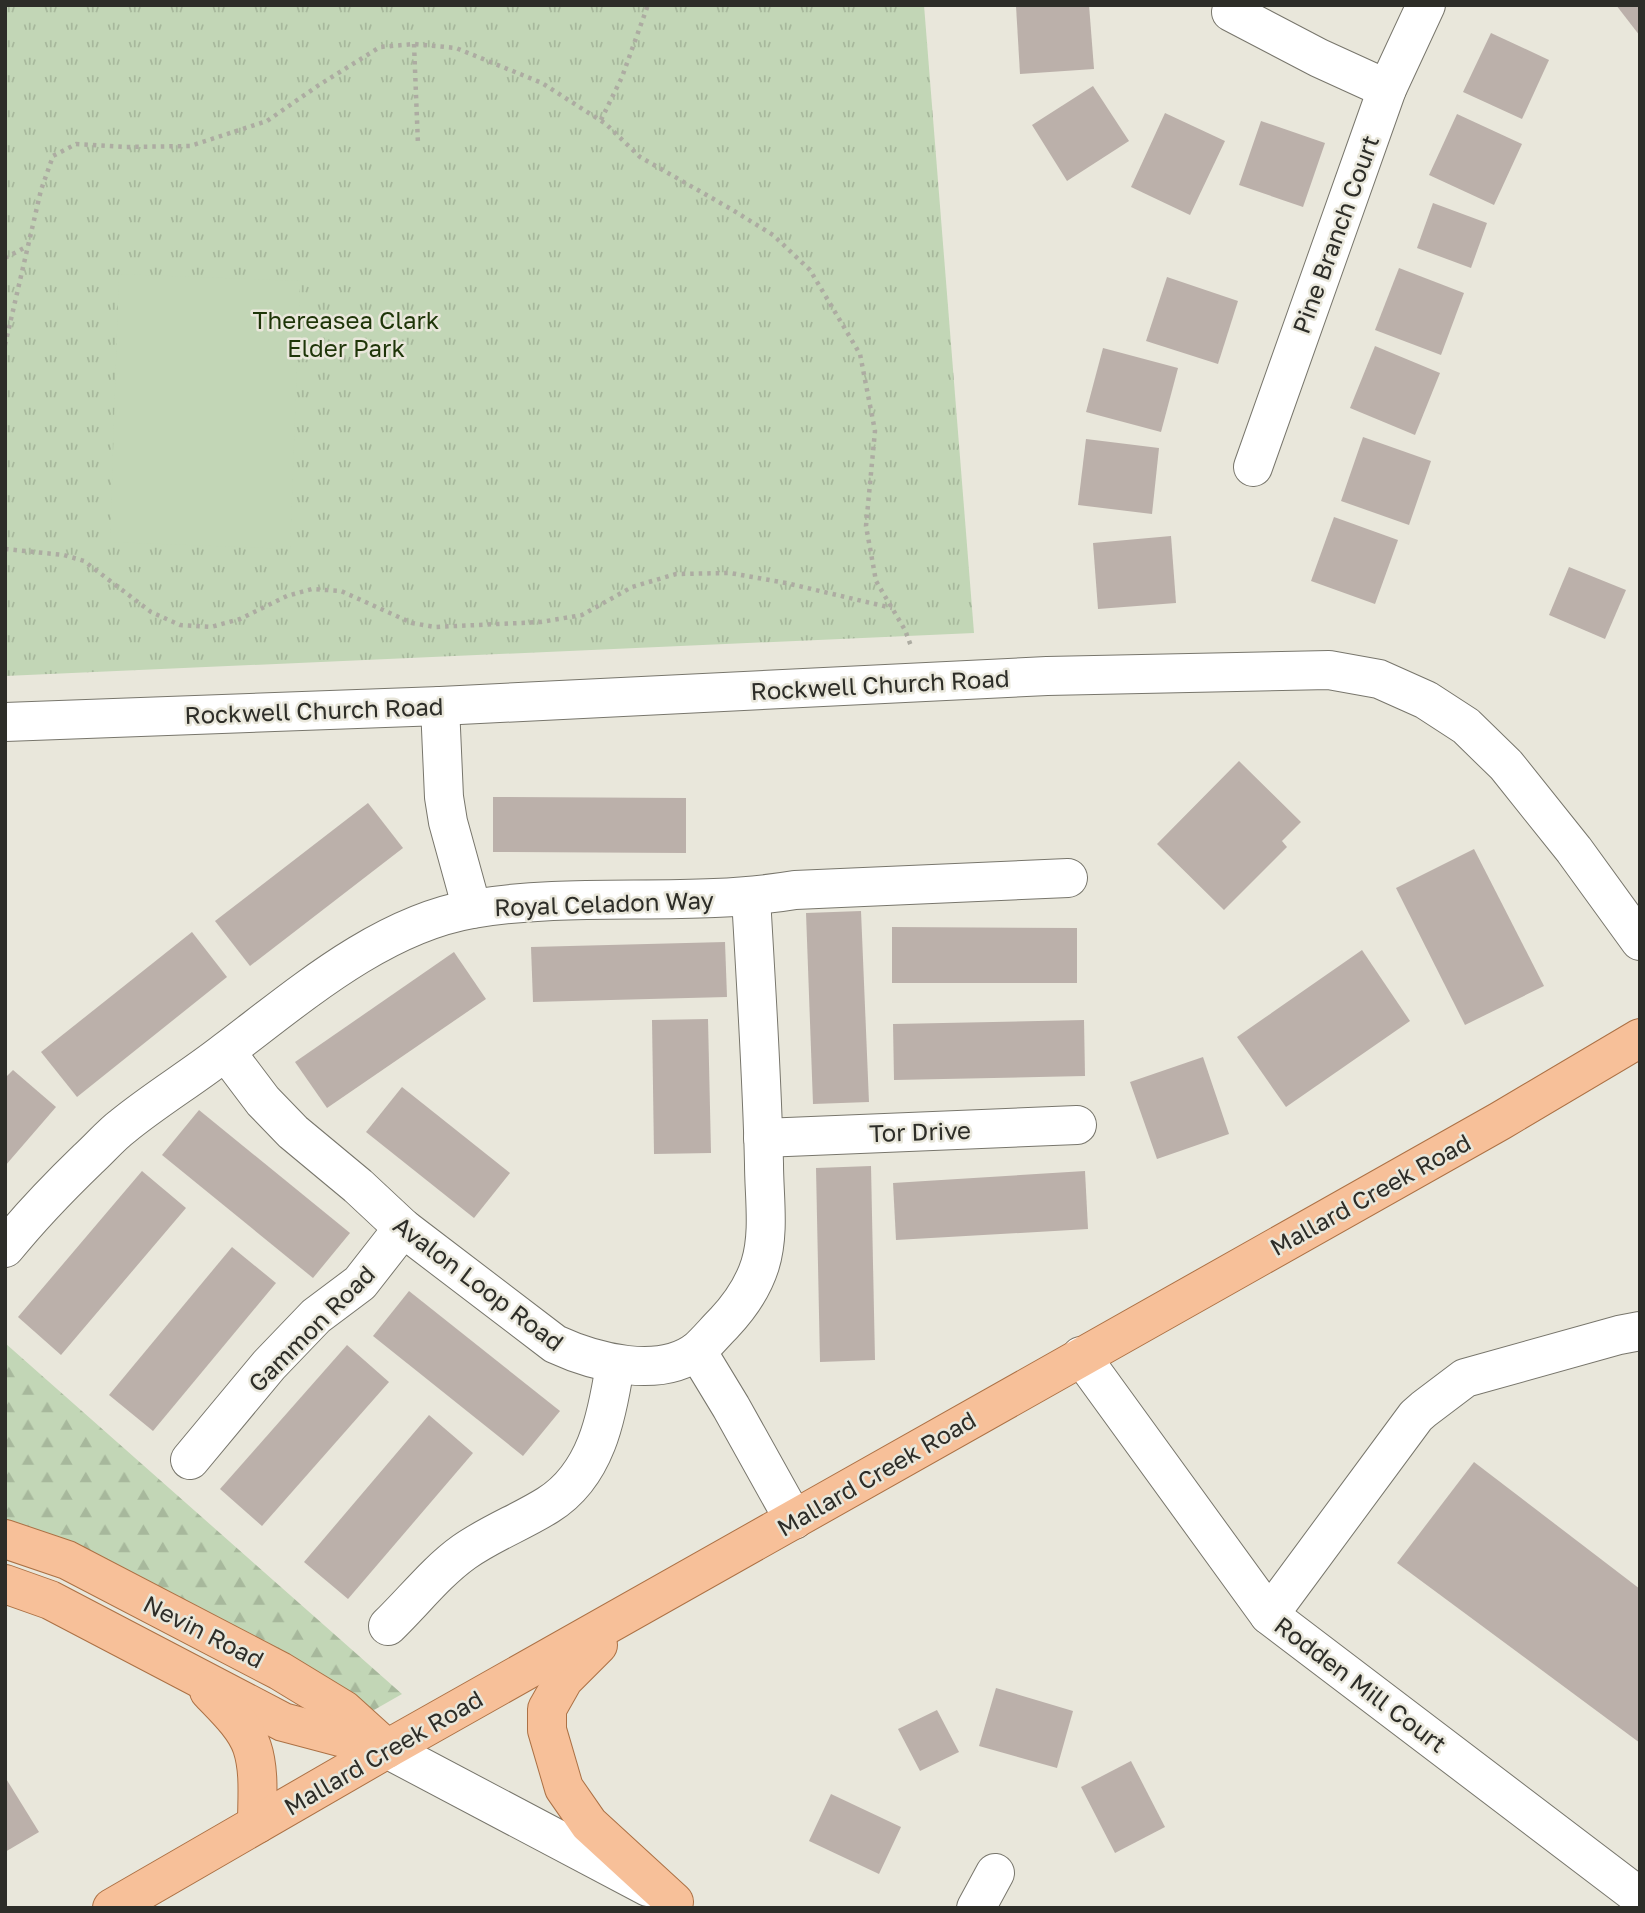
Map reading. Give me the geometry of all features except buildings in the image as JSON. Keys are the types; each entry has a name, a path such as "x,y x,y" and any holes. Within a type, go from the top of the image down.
{"main road":[{"name":"Mallard Creek Road","path":"112,1908 387,1749 1500,1121 1640,1038"},
{"name":"Nevin Road","path":"5,1539 67,1560 281,1671 344,1710 387,1749"},
{"name":"Nevin Road","path":"5,1584 50,1600 283,1722 387,1749"},
{"path":"632,1611 564,1679 547,1709 547,1730 564,1788 589,1824 680,1905"},
{"path":"196,1676 236,1721 252,1746 258,1779 257,1824"}],"street":[{"name":"Pine Branch Court","path":"1253,467 1387,89 1426,5"},
{"path":"1231,12 1319,58 1387,89"},
{"name":"Rockwell Church Road","path":"5,722 440,706 1047,677 1329,670 1379,679 1426,700 1466,726 1506,765 1574,850 1640,941"},
{"path":"440,706 444,797 454,848 472,909"},
{"name":"Royal Celadon Way","path":"5,1248 42,1203 122,1126 226,1052 275,1012 377,944 433,918 472,909 562,900 751,897 795,890 1068,878"},
{"name":"Avalon Loop Road","path":"226,1052 263,1101 293,1132 403,1228 555,1344 581,1356 615,1365 647,1366 675,1361 697,1351 727,1319 751,1288 761,1262 765,1230 763,1138 751,897"},
{"name":"Tor Drive","path":"763,1138 1077,1125"},
{"name":"Gammon Road","path":"190,1460 269,1365 316,1316 360,1283 403,1228"},
{"path":"1269,1615 1416,1416 1465,1378 1640,1331"},
{"path":"697,1351 794,1520"},
{"name":"Rodden Mill Court","path":"1081,1356 1269,1615 1640,1897"},
{"path":"388,1626 461,1554 492,1533 549,1505 571,1486 587,1464 600,1437 609,1405 615,1365"},
{"name":"Nevin Road","path":"387,1749 680,1905"},
{"path":"976,1908 995,1873"}],"path":[{"path":"601,120 622,78 648,5"},
{"path":"414,44 418,145"},
{"path":"5,345 41,190 53,156 76,144 126,147 190,146 267,121 380,47 414,44 456,48 542,83 601,120 640,157 731,208 773,236 810,270 860,354 875,431 866,526 876,581 905,630 925,682"},
{"path":"5,258 28,247"},
{"path":"5,549 64,555 84,561 151,612 180,625 211,627 230,622 287,596 312,589 341,591 412,622 435,626 541,622 582,615 632,587 676,574 730,573 892,608"}],"green space":[{"name":"Thereasea Clark Elder Park","path":"5,5 924,5 974,633 5,676"},
{"path":"119,274 300,281 290,549 110,542"},
{"path":"5,1343 402,1694 374,1710 118,1570 5,1523"}]}
